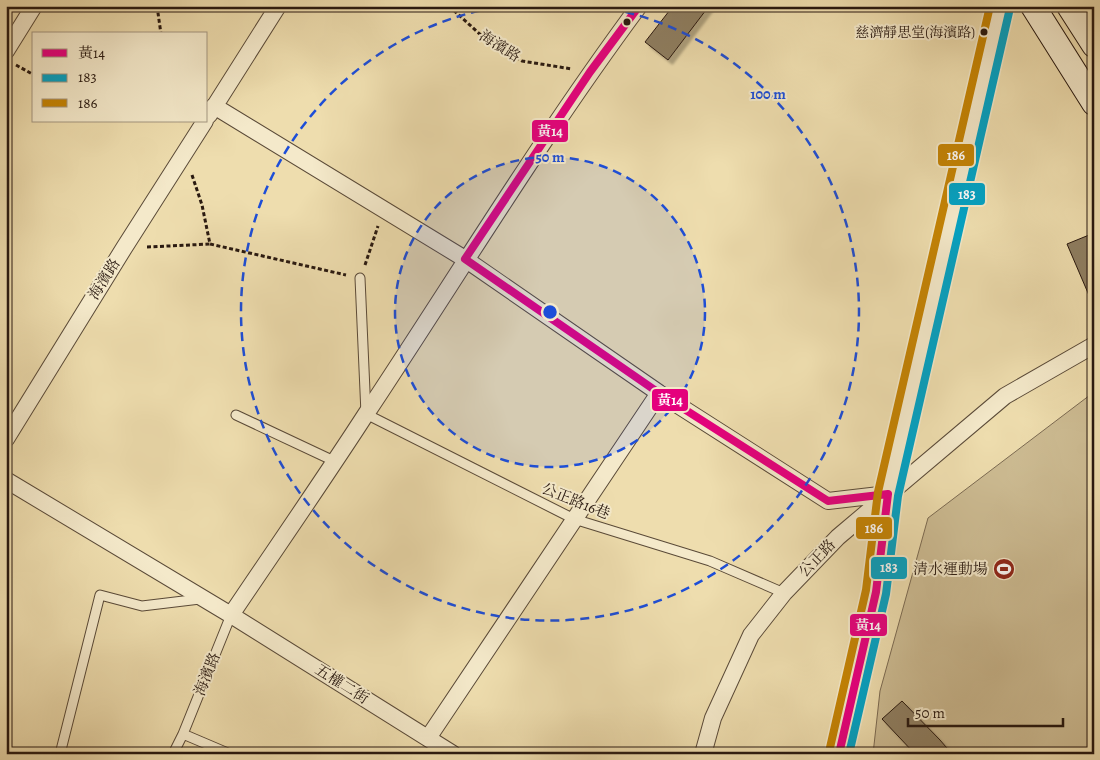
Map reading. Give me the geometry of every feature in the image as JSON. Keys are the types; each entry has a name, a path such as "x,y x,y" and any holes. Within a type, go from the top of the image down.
{"street":[{"path":"10,58 34,6"},
{"name":"海濱路","path":"208,116 278,6"},
{"name":"海濱路","path":"231,615 366,414 465,259 590,72 639,6"},
{"path":"840,754 876,592 888,494 1000,6"},
{"path":"1033,6 1094,103"},
{"path":"1069,6 1094,46"},
{"path":"208,116 383,210 465,259 659,393 828,501 888,494"},
{"name":"海濱路","path":"6,439 204,122"},
{"name":"公正路","path":"703,754 713,718 751,635 784,593 838,537 1005,396 1094,345"},
{"path":"428,738 659,393"},
{"path":"6,480 231,615"},
{"name":"五權二街","path":"231,615 453,754"}],"lane":[{"path":"360,278 366,414"},
{"name":"公正路16巷","path":"366,414 574,518 710,560 784,593"},
{"path":"236,415 334,461"},
{"path":"60,754 100,595 142,606 203,598"},
{"name":"海濱路","path":"173,754 183,734 231,615"},
{"path":"183,734 230,754"}],"path":[{"path":"157,6 161,32"},
{"name":"海濱路","path":"449,6 484,38 522,60 590,72"},
{"path":"10,58 32,74"},
{"path":"185,154 202,205 210,244"},
{"path":"124,248 210,244 360,278 383,210"}],"shaded area":[{"name":"清水運動場","path":"1094,392 1094,754 873,754 880,691 928,518"}],"building":[{"path":"673,6 709,6 668,60 645,42"},
{"path":"1094,233 1094,307 1067,244"},
{"path":"902,701 952,754 915,754 882,719"}],"transit line":[{"name":"黃14","path":"465,259 590,72 639,6"},
{"name":"186","path":"829,752 866,590 878,492 990,6"},
{"name":"183","path":"849,754 886,594 898,496 1010,8"},
{"name":"黃14","path":"465,259 659,393 828,501 888,494"},
{"name":"黃14","path":"839,754 876,592 888,494"}],"place":[{"name":"慈濟靜思堂(海濱路)","path":"984,32"},
{"name":"清水運動場","path":"1004,569"}]}
